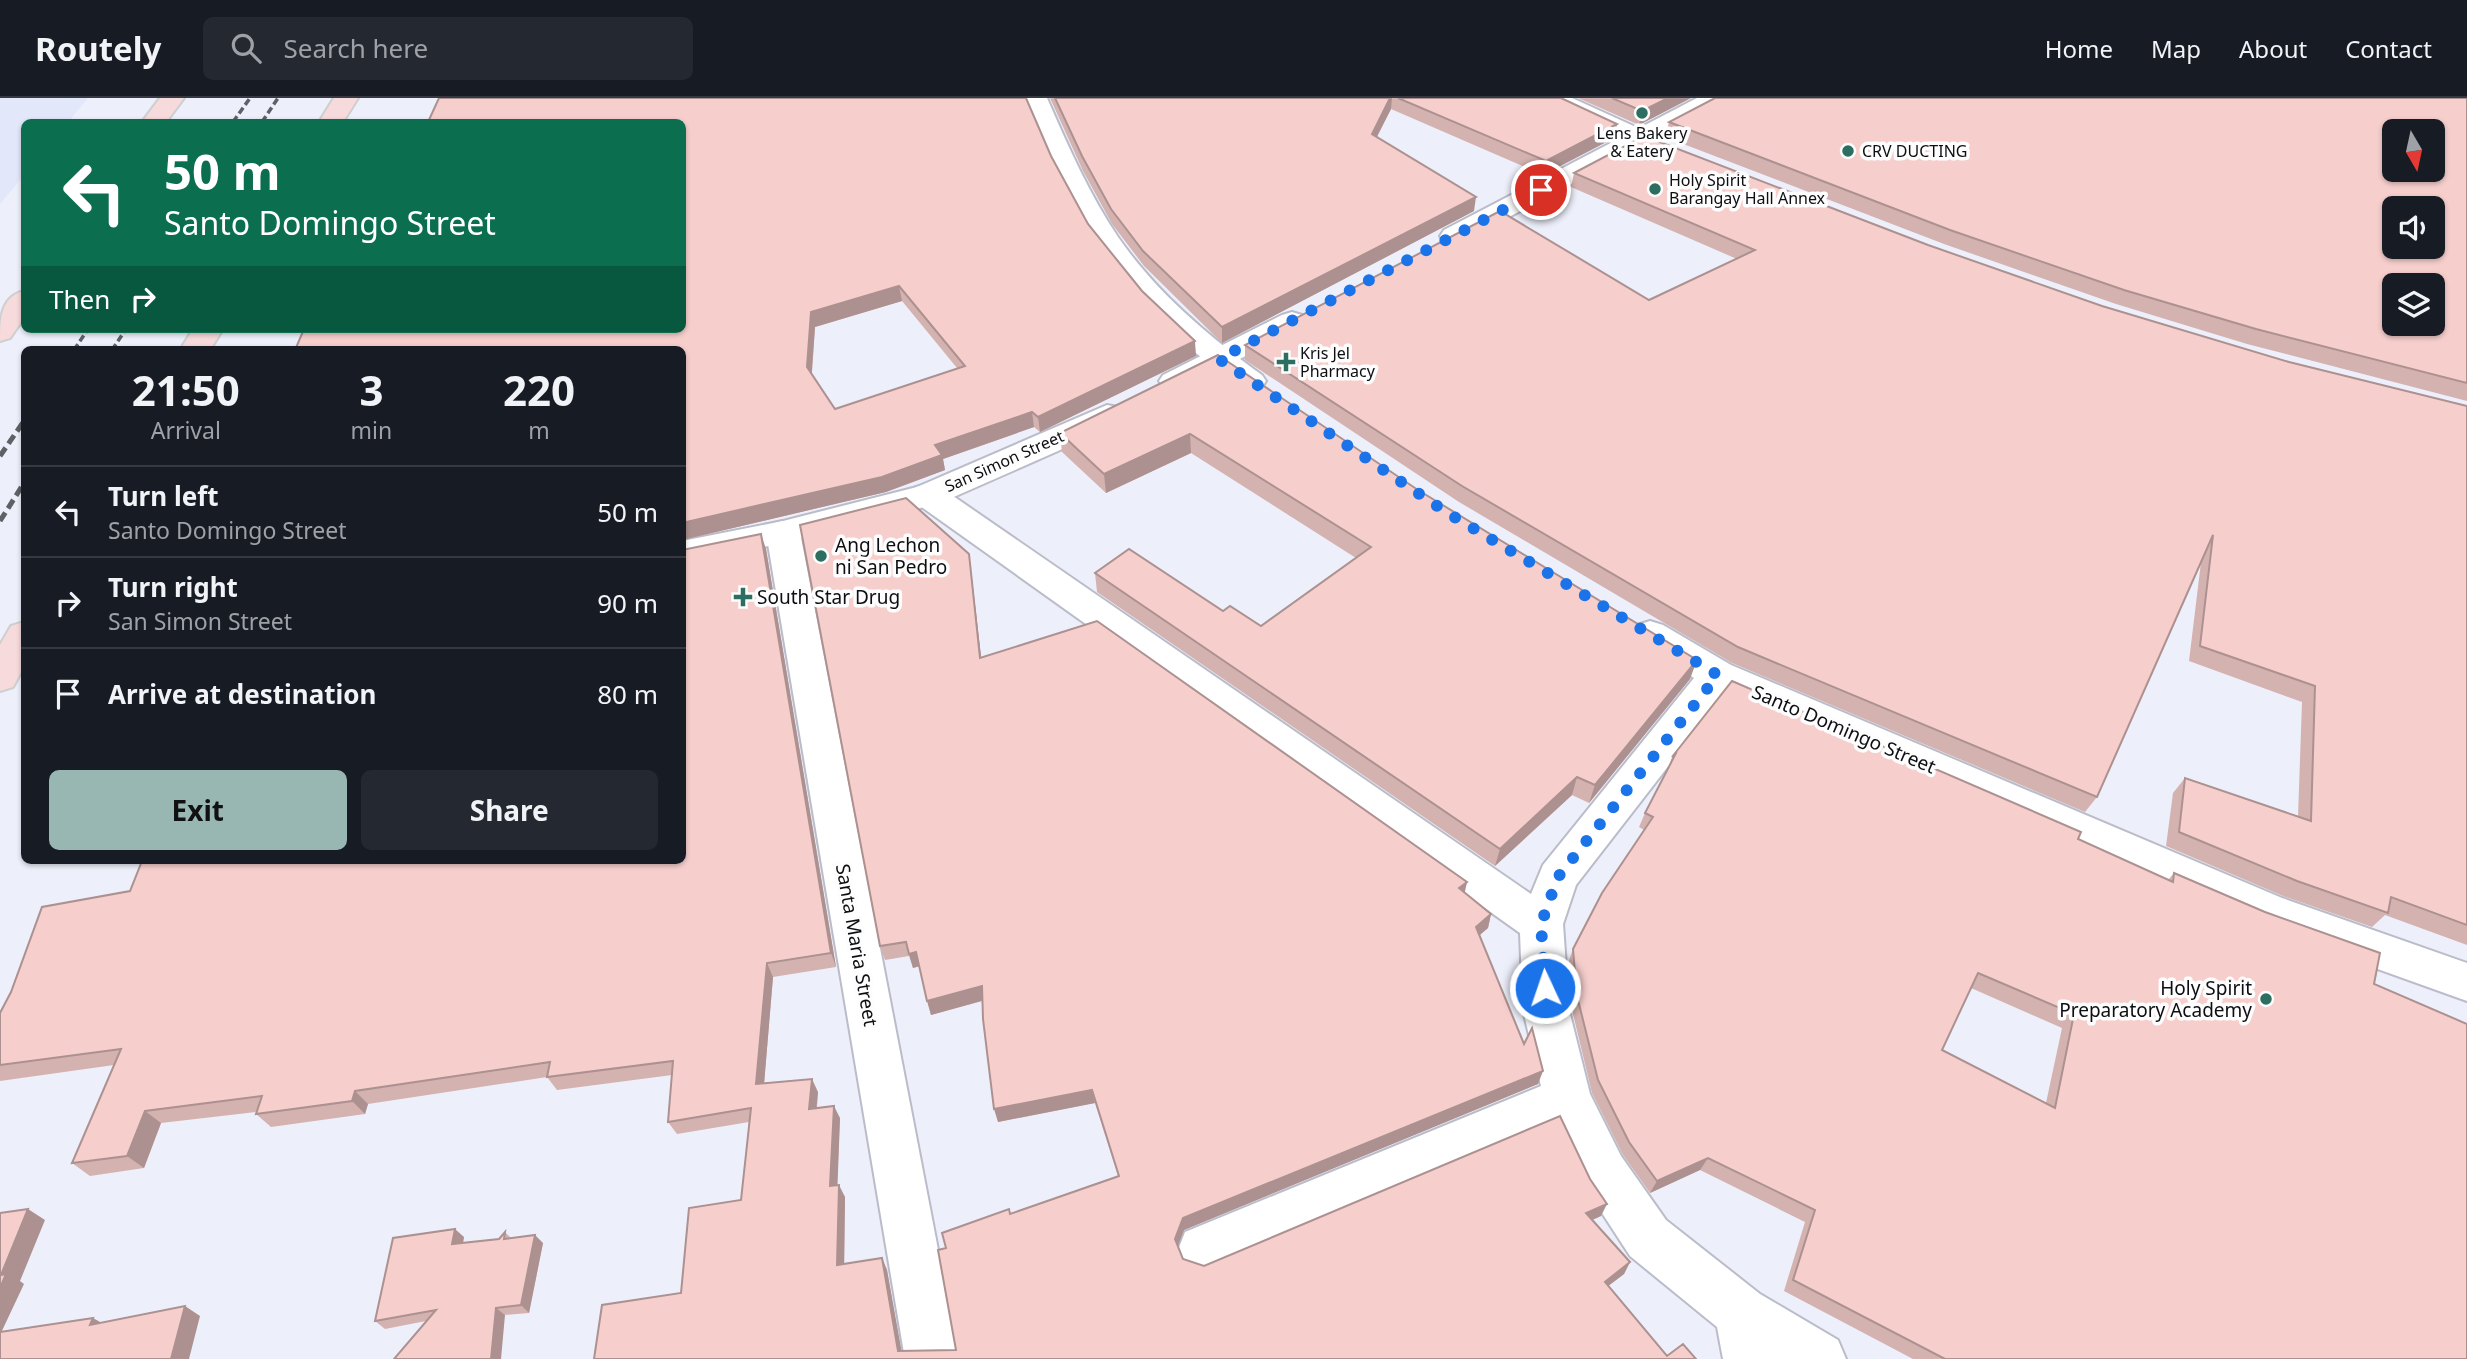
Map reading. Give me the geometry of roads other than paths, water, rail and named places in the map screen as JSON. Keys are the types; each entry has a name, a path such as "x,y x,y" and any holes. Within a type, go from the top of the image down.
{"main road":[{"path":"155,119 172,98"},
{"path":"333,119 346,98"},
{"path":"0,332 21,303"},
{"path":"0,677 21,640"}],"street":[{"path":"1035,98 1057,151 1108,243 1193,337 1219,359 1276,398"},
{"path":"1553,98 1653,143"},
{"path":"1429,249 1653,143 1714,98"},
{"name":"San Simon Street","path":"686,552 783,532 928,495 1047,443 1318,307"},
{"path":"928,495 1541,924"},
{"name":"Santa Maria Street","path":"783,532 932,1359"},
{"name":"Santo Domingo Street","path":"1623,618 1718,675 2267,911 2467,982"},
{"path":"1718,675 1558,877 1541,924 1546,1010 1567,1098 1604,1172 1648,1238 1745,1336 1819,1359"},
{"path":"1203,1250 1567,1098"}],"railway":[{"path":"235,119 250,98"},
{"path":"264,119 278,98"},
{"path":"77,346 85,333"},
{"path":"115,346 123,333"},
{"path":"0,456 21,425"},
{"path":"0,521 21,488"}],"place":[{"name":"Lens Bakery & Eatery","path":"1642,113"},
{"name":"CRV DUCTING","path":"1848,151"},
{"name":"Holy Spirit Barangay Hall Annex","path":"1655,189"},
{"name":"Kris Jel Pharmacy","path":"1286,362"},
{"name":"Ang Lechon ni San Pedro","path":"821,556"},
{"name":"South Star Drug","path":"743,597"},
{"name":"Holy Spirit Preparatory Academy","path":"2266,999"}]}
